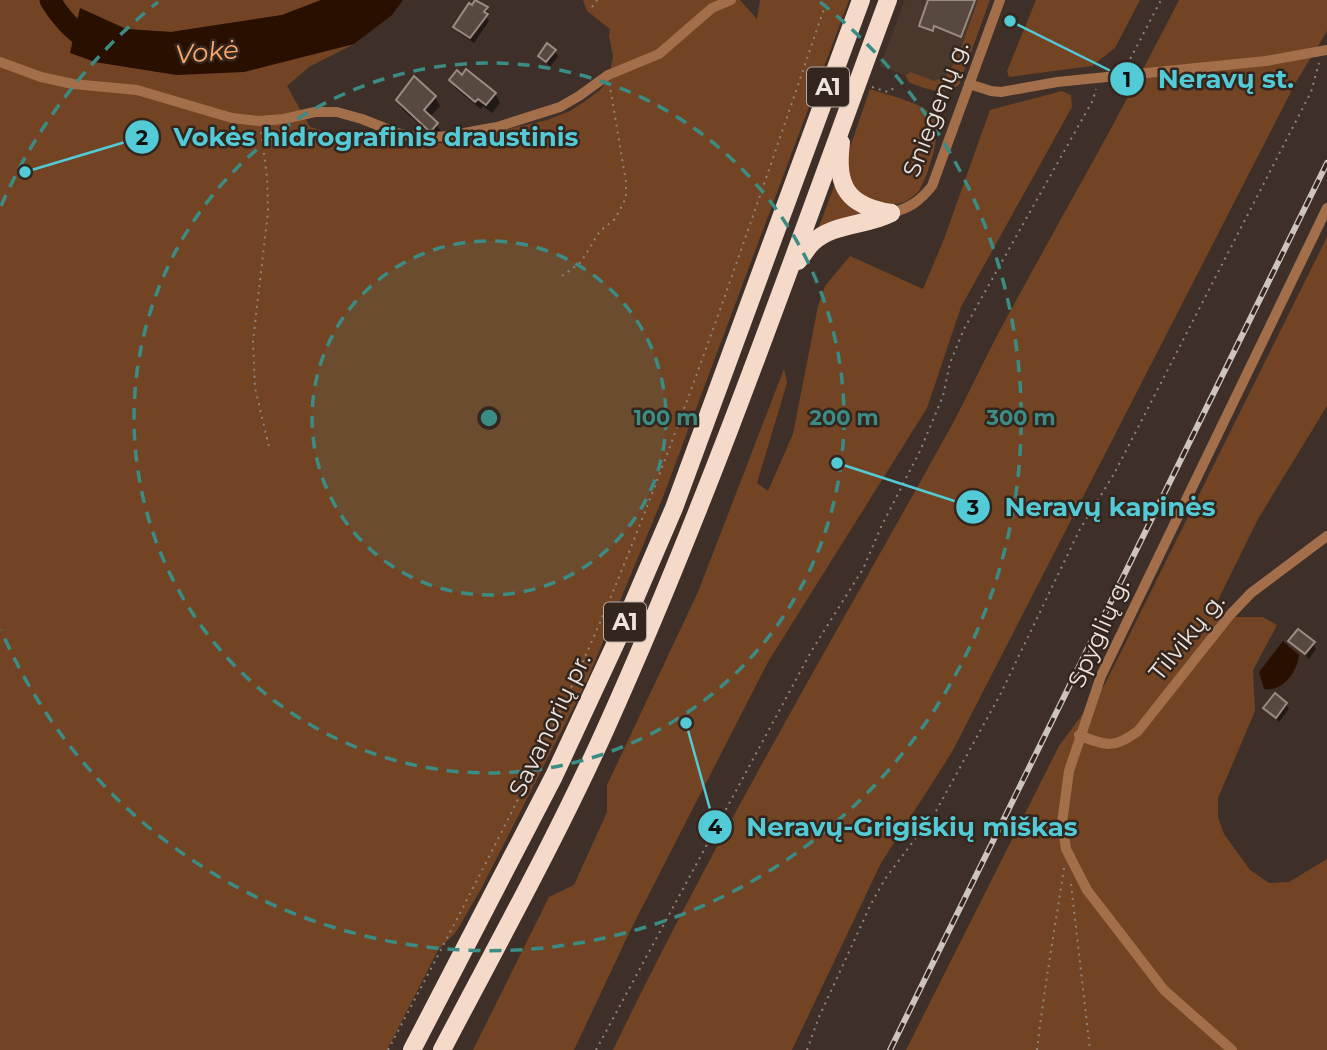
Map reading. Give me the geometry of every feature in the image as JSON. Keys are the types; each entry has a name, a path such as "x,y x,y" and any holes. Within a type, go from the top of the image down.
{"highway":[{"name":"Savanorių pr.","path":"412,1050 554,776 619,636 674,508 861,0"},
{"name":"A1","path":"442,1050 605,731 651,625 733,424 888,0"},
{"path":"845,115 840,148 840,177 844,188 860,205 891,214"},
{"path":"786,278 813,242 828,233 891,214"},
{"path":"399,1050 554,776"}],"street":[{"path":"0,62 41,77 137,90 232,118 259,121 315,112 337,113 419,138 448,136 497,127 560,107 608,75 659,54 712,8 731,0"},
{"name":"Sniegenų g.","path":"891,214 909,209 923,198 932,186 999,0"},
{"path":"969,84 991,92 1001,92 1121,75 1266,61 1323,50"},
{"name":"Spyglių g.","path":"1232,1050 1164,990 1087,890 1066,849 1062,823 1065,794 1079,734 1101,676 1327,208"},
{"name":"Tilvikų g.","path":"1079,734 1108,745 1122,743 1138,731 1244,600 1327,536"}],"path":[{"path":"592,7 597,0"},
{"path":"388,1050 522,794 620,576 689,397 827,0"},
{"path":"1121,75 1161,0"},
{"path":"807,1050 870,904 885,879 936,811 1000,695 1080,529 1114,474 1311,92 1323,50"},
{"path":"562,276 581,262 600,231 615,219 626,198 626,182 608,75"},
{"path":"596,1050 811,650 863,569 920,451 943,396 950,363 964,330 1093,100 1096,78"},
{"path":"872,86 888,92 894,88"},
{"path":"259,121 267,177 268,212 254,353 255,388 270,451"},
{"path":"1037,1050 1066,849"},
{"path":"1066,849 1090,1050"}],"shaded area":[{"path":"0,0 321,0 282,15 171,32 126,29 90,13 95,62 177,75 300,57 354,44 309,67 287,86 310,127 338,135 349,142 405,147 459,141 547,120 570,111 600,90 609,79 613,56 610,29 587,11 583,0 740,0 757,19 760,0 849,0 663,497 586,683 481,889 456,932 438,950 387,1050 0,1050"},
{"path":"905,0 978,0 957,59 945,77 934,82 911,72 905,75 880,66"},
{"path":"978,0 990,0 959,85 940,91 909,82 905,75 911,72 934,81 945,77 957,59"},
{"path":"1036,0 1140,0 1115,48 1092,66 1009,77 1007,71"},
{"path":"1179,0 1327,0 1327,31 1296,82 952,752 881,863 792,1050 613,1050 693,891 953,423 999,332"},
{"path":"870,89 922,108 934,117 936,123 933,153 919,191 897,204 878,202 852,192 846,159"},
{"path":"1062,91 1071,95 1072,107 961,307 927,408 768,662 630,931 574,1050 473,1050 549,897 574,885 607,812 607,785 698,592 784,369 787,383 757,483 768,491 793,434 818,306 825,286 850,256 923,289 944,239 990,110"},
{"path":"835,184 870,217 817,232"},
{"path":"1327,237 1327,406 1258,519 1217,602 1220,617 1263,617 1277,625 1253,670 1255,711 1218,798 1218,817 1224,834 1250,870 1269,883 1289,882 1327,859 1327,1050 906,1050 1059,746 1105,684"}],"water":[{"path":"321,0 403,0 392,15 354,44 244,72 177,75 95,62 70,53 80,8 126,29 171,32 282,15"},
{"path":"1283,641 1299,655 1295,668 1283,684 1264,689 1259,672"}],"building":[{"path":"475,0 488,7 484,12 488,14 470,38 453,27 469,3 472,5"},
{"path":"928,0 975,0 961,37 934,26 933,31 919,26"},
{"path":"547,43 556,50 546,62 538,56"},
{"path":"466,69 496,93 486,105 478,99 475,102 449,80 457,70 462,75"},
{"path":"414,76 436,96 424,110 438,123 432,130 428,130 396,100"},
{"path":"1298,629 1315,642 1305,654 1288,641"},
{"path":"1275,693 1287,703 1276,718 1263,708"}],"waterway":[{"name":"Vokė","path":"50,0 70,26 97,45"}],"railway":[{"path":"890,1050 1327,163"}],"place":[{"name":"Neravų st.","path":"1010,21"},
{"name":"Vokės hidrografinis draustinis","path":"25,172"},
{"name":"Neravų kapinės","path":"837,463"},
{"name":"Neravų-Grigiškių miškas","path":"686,723"}]}
